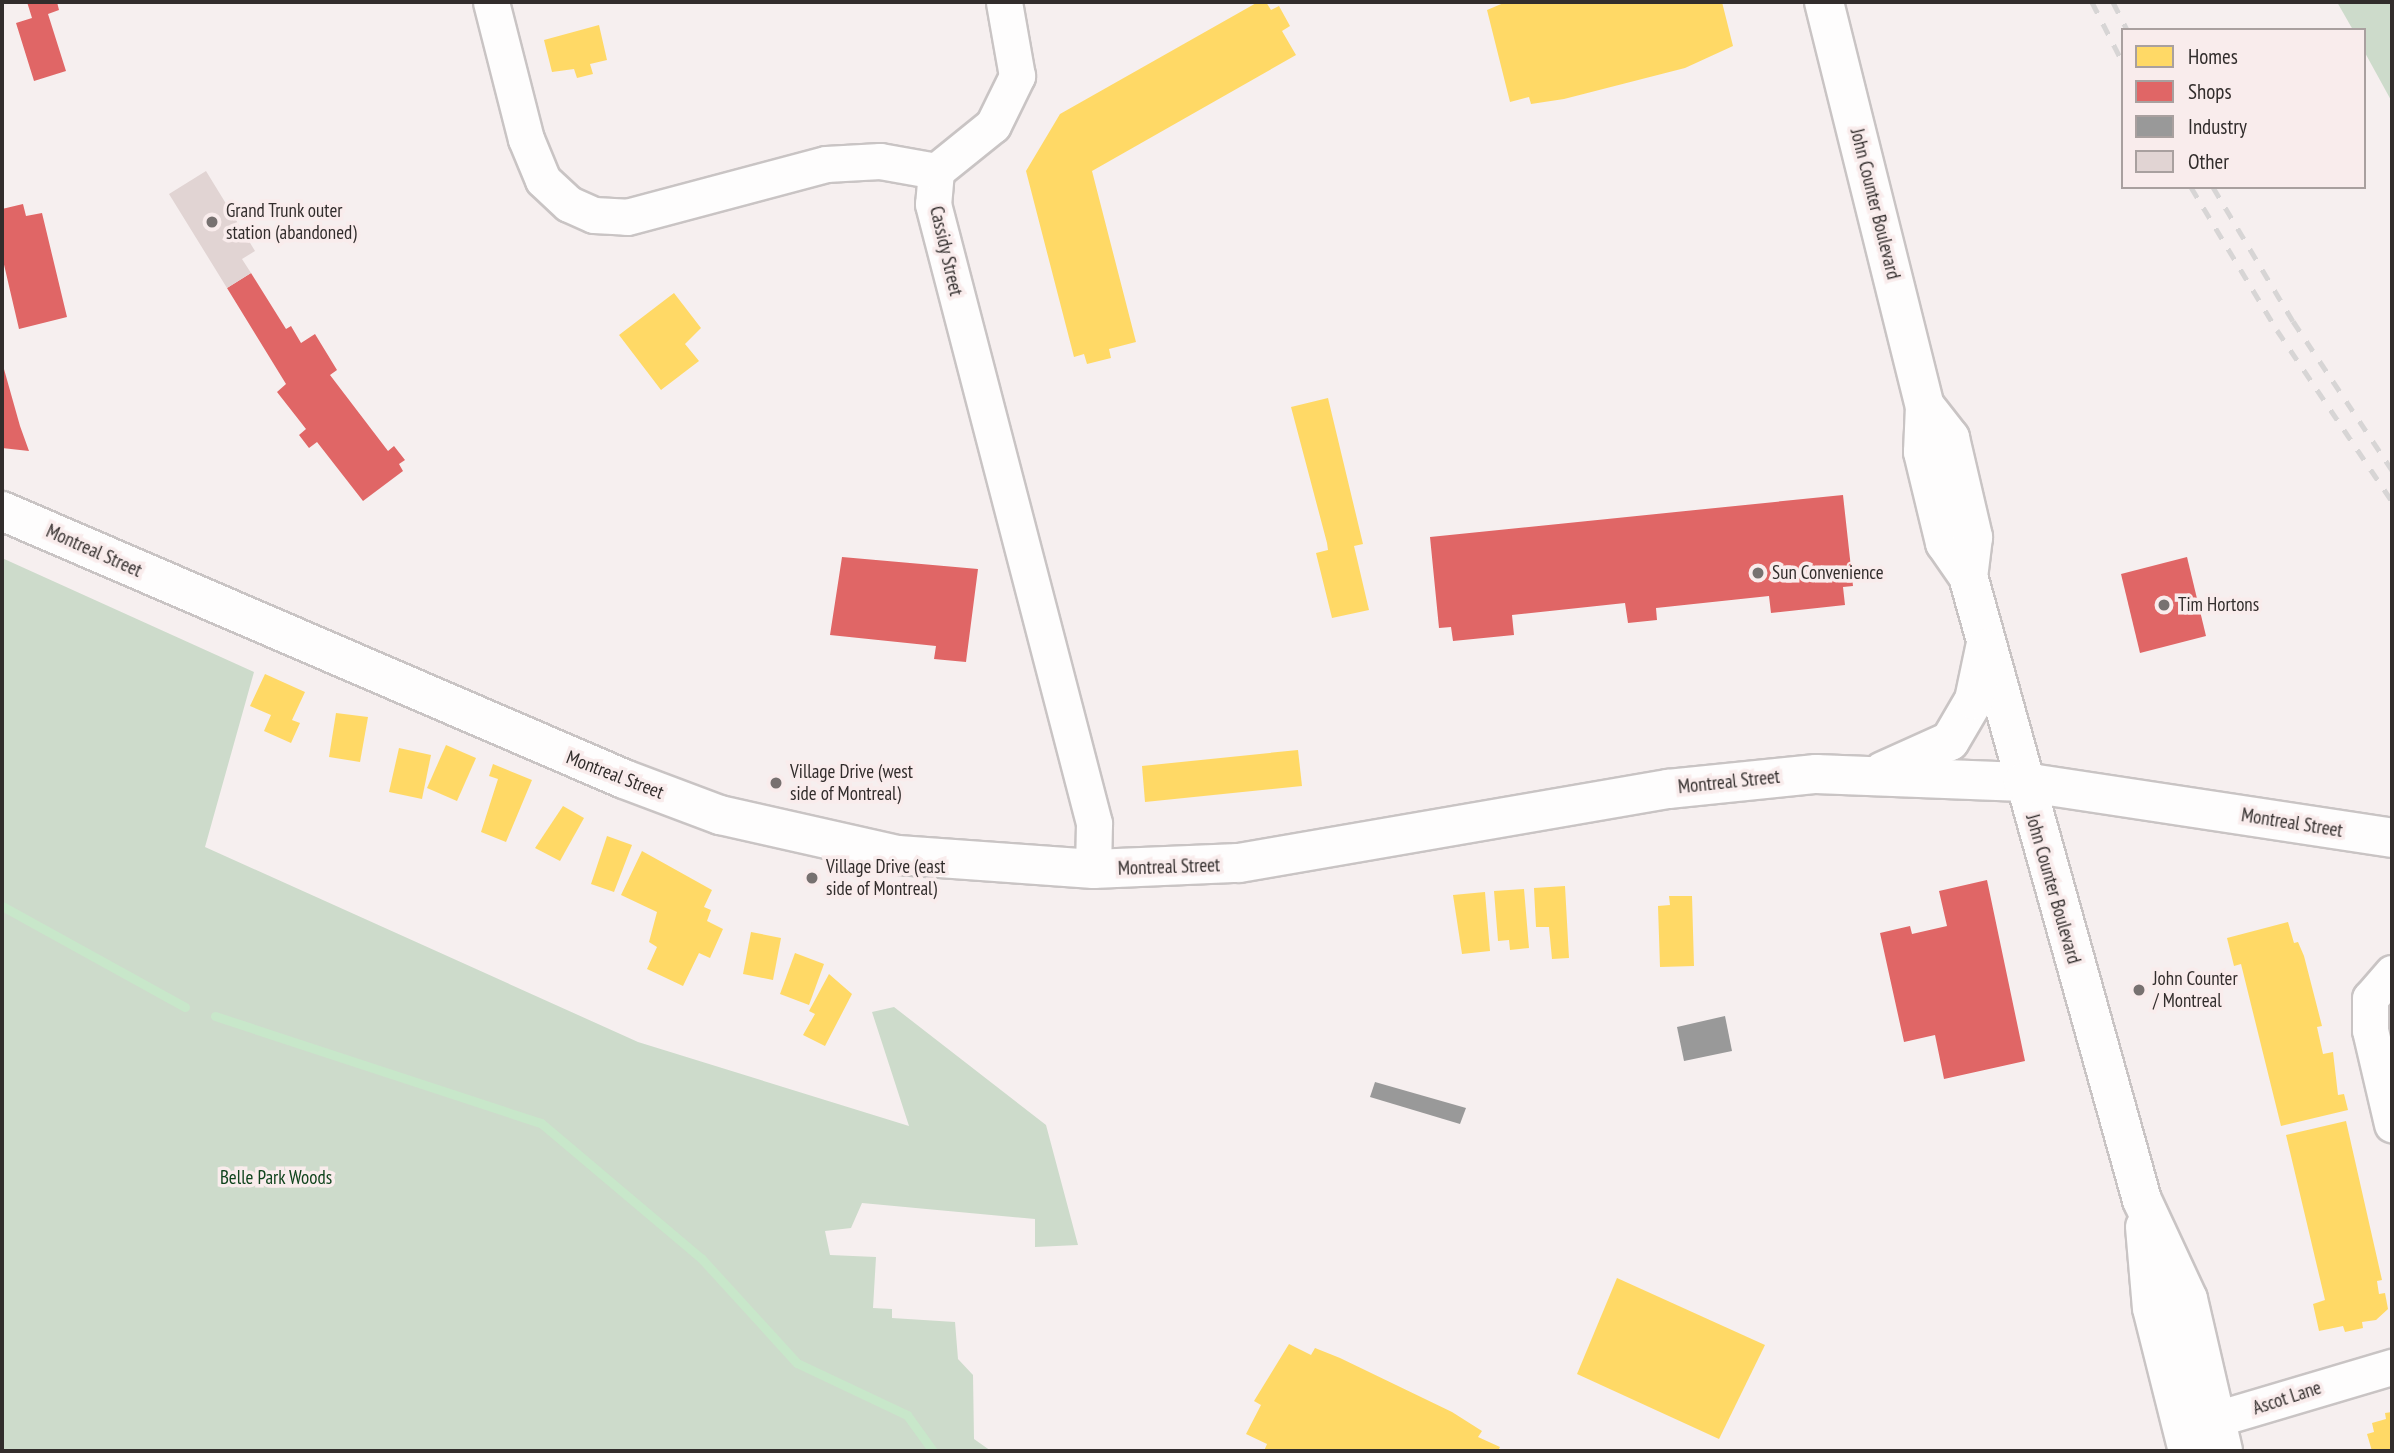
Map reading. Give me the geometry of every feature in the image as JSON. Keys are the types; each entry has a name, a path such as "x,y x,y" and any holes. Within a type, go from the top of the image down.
{"main road":[{"name":"John Counter Boulevard","path":"1824,2 1925,406 1950,438 1973,537 1968,576 2023,782 2143,1200 2189,1299 2203,1438"},
{"name":"Montreal Street","path":"2,510 517,737 720,815 898,855 1093,869 1240,863 1668,789 1816,774 1878,773 2023,782 2392,838"},
{"path":"1878,773 1950,741 1974,700 1986,644"}],"street":[{"path":"492,2 526,139 543,180 569,204 594,215 627,217 826,164 880,161 936,171 993,125 1017,76 1004,2"},
{"name":"Cassidy Street","path":"936,171 933,204 1094,823 1093,869"},
{"path":"2392,973 2370,998 2370,1030 2392,1124"},
{"name":"Ascot Lane","path":"2203,1438 2392,1367"}],"green space":[{"path":"2337,2 2392,2 2392,102 2366,55 2366,28 2352,28"},
{"name":"Belle Park Woods","path":"2,558 254,672 205,847 638,1042 909,1126 872,1012 894,1007 1046,1125 1078,1245 1035,1247 1035,1219 862,1203 851,1228 825,1231 830,1255 876,1257 873,1308 892,1309 892,1318 955,1322 958,1359 973,1375 974,1439 991,1451 2,1451"}],"building: Homes":[{"path":"1258,2 1266,2 1271,10 1279,6 1290,26 1282,31 1296,55 1092,171 1136,342 1109,349 1111,358 1087,364 1084,354 1074,357 1026,171 1060,114"},
{"path":"1506,2 1722,2 1733,46 1685,68 1564,99 1531,104 1529,97 1510,102 1487,10"},
{"path":"599,25 607,60 590,64 593,74 577,78 574,69 552,72 544,40"},
{"path":"674,293 701,328 685,344 699,361 661,390 619,335"},
{"path":"1328,398 1363,544 1354,546 1369,610 1332,618 1316,553 1328,550 1327,543 1291,407"},
{"path":"265,674 305,692 292,720 300,723 291,743 264,731 271,715 250,706"},
{"path":"336,713 368,717 360,762 329,757"},
{"path":"446,745 476,758 457,801 427,788"},
{"path":"399,748 431,755 422,799 389,792"},
{"path":"1298,750 1302,786 1145,802 1142,766"},
{"path":"493,764 532,780 506,842 481,832 498,779 489,776"},
{"path":"563,806 584,818 560,861 535,848"},
{"path":"607,836 632,845 614,892 591,884"},
{"path":"642,851 712,890 704,907 711,910 707,921 723,929 710,958 699,953 683,986 647,969 657,947 649,942 657,912 621,895"},
{"path":"1565,886 1569,958 1552,959 1549,927 1536,927 1534,888"},
{"path":"1524,889 1529,948 1510,950 1509,940 1498,941 1494,891"},
{"path":"1485,892 1490,951 1462,954 1453,895"},
{"path":"1669,896 1692,896 1694,966 1660,967 1658,906 1670,905"},
{"path":"2288,922 2294,943 2298,942 2304,956 2322,1026 2317,1027 2323,1054 2333,1052 2338,1095 2344,1094 2348,1110 2281,1126 2241,964 2234,966 2227,938"},
{"path":"751,932 781,938 773,980 743,974"},
{"path":"795,953 824,964 809,1005 780,994"},
{"path":"829,974 852,994 825,1046 803,1035 815,1014 809,1011"},
{"path":"2346,1121 2382,1280 2377,1281 2379,1294 2385,1293 2388,1309 2376,1320 2362,1322 2363,1328 2345,1332 2343,1326 2319,1331 2313,1304 2325,1300 2286,1135"},
{"path":"1617,1278 1765,1345 1719,1439 1577,1374"},
{"path":"1289,1344 1311,1355 1315,1348 1340,1358 1452,1412 1482,1431 1478,1437 1500,1447 1498,1451 1264,1451 1267,1444 1246,1434 1261,1405 1254,1401"},
{"path":"2392,1412 2392,1451 2372,1451 2367,1434 2374,1432 2372,1423 2386,1419 2385,1413"}],"building: Shops":[{"path":"27,2 57,2 59,10 48,14 66,71 34,81 16,23 32,18"},
{"path":"23,204 26,216 42,213 67,317 19,329 2,256 2,209"},
{"path":"251,273 286,329 291,326 301,343 315,334 337,370 330,375 388,451 394,446 405,460 399,464 403,471 363,501 317,442 309,448 299,435 306,429 277,392 286,384 227,288"},
{"path":"2,362 20,426 29,451 2,448"},
{"path":"1843,495 1853,586 1843,587 1845,605 1771,613 1769,596 1656,608 1657,620 1628,623 1625,603 1512,615 1514,635 1453,641 1451,627 1439,628 1430,537"},
{"path":"842,557 978,569 966,662 934,659 936,646 830,635"},
{"name":"Tim Hortons","path":"2187,557 2206,636 2140,653 2121,574"},
{"path":"1987,880 2025,1061 1944,1079 1935,1035 1904,1042 1880,933 1910,926 1912,934 1947,926 1939,891"}],"building: Industry":[{"path":"1725,1016 1732,1051 1684,1061 1677,1027"},
{"path":"1375,1082 1466,1108 1460,1124 1370,1097"}],"building: Other":[{"name":"Grand Trunk outer station (abandoned)","path":"206,171 255,251 242,259 251,273 227,288 169,194"}],"waterway":[{"path":"2,906 185,1007"},
{"path":"215,1016 541,1123 701,1258 797,1363 907,1415 933,1451"}],"railway":[{"path":"2092,2 2121,59"},
{"path":"2113,2 2126,28"},
{"path":"2192,189 2277,330 2392,501"},
{"path":"2214,189 2293,321 2392,470"}],"place":[{"name":"Grand Trunk outer station (abandoned)","path":"212,222"},
{"name":"Sun Convenience","path":"1758,573"},
{"name":"Tim Hortons","path":"2164,605"},
{"name":"Village Drive (west side of Montreal)","path":"776,783"},
{"name":"Village Drive (east side of Montreal)","path":"812,878"},
{"name":"John Counter / Montreal","path":"2139,990"}]}
